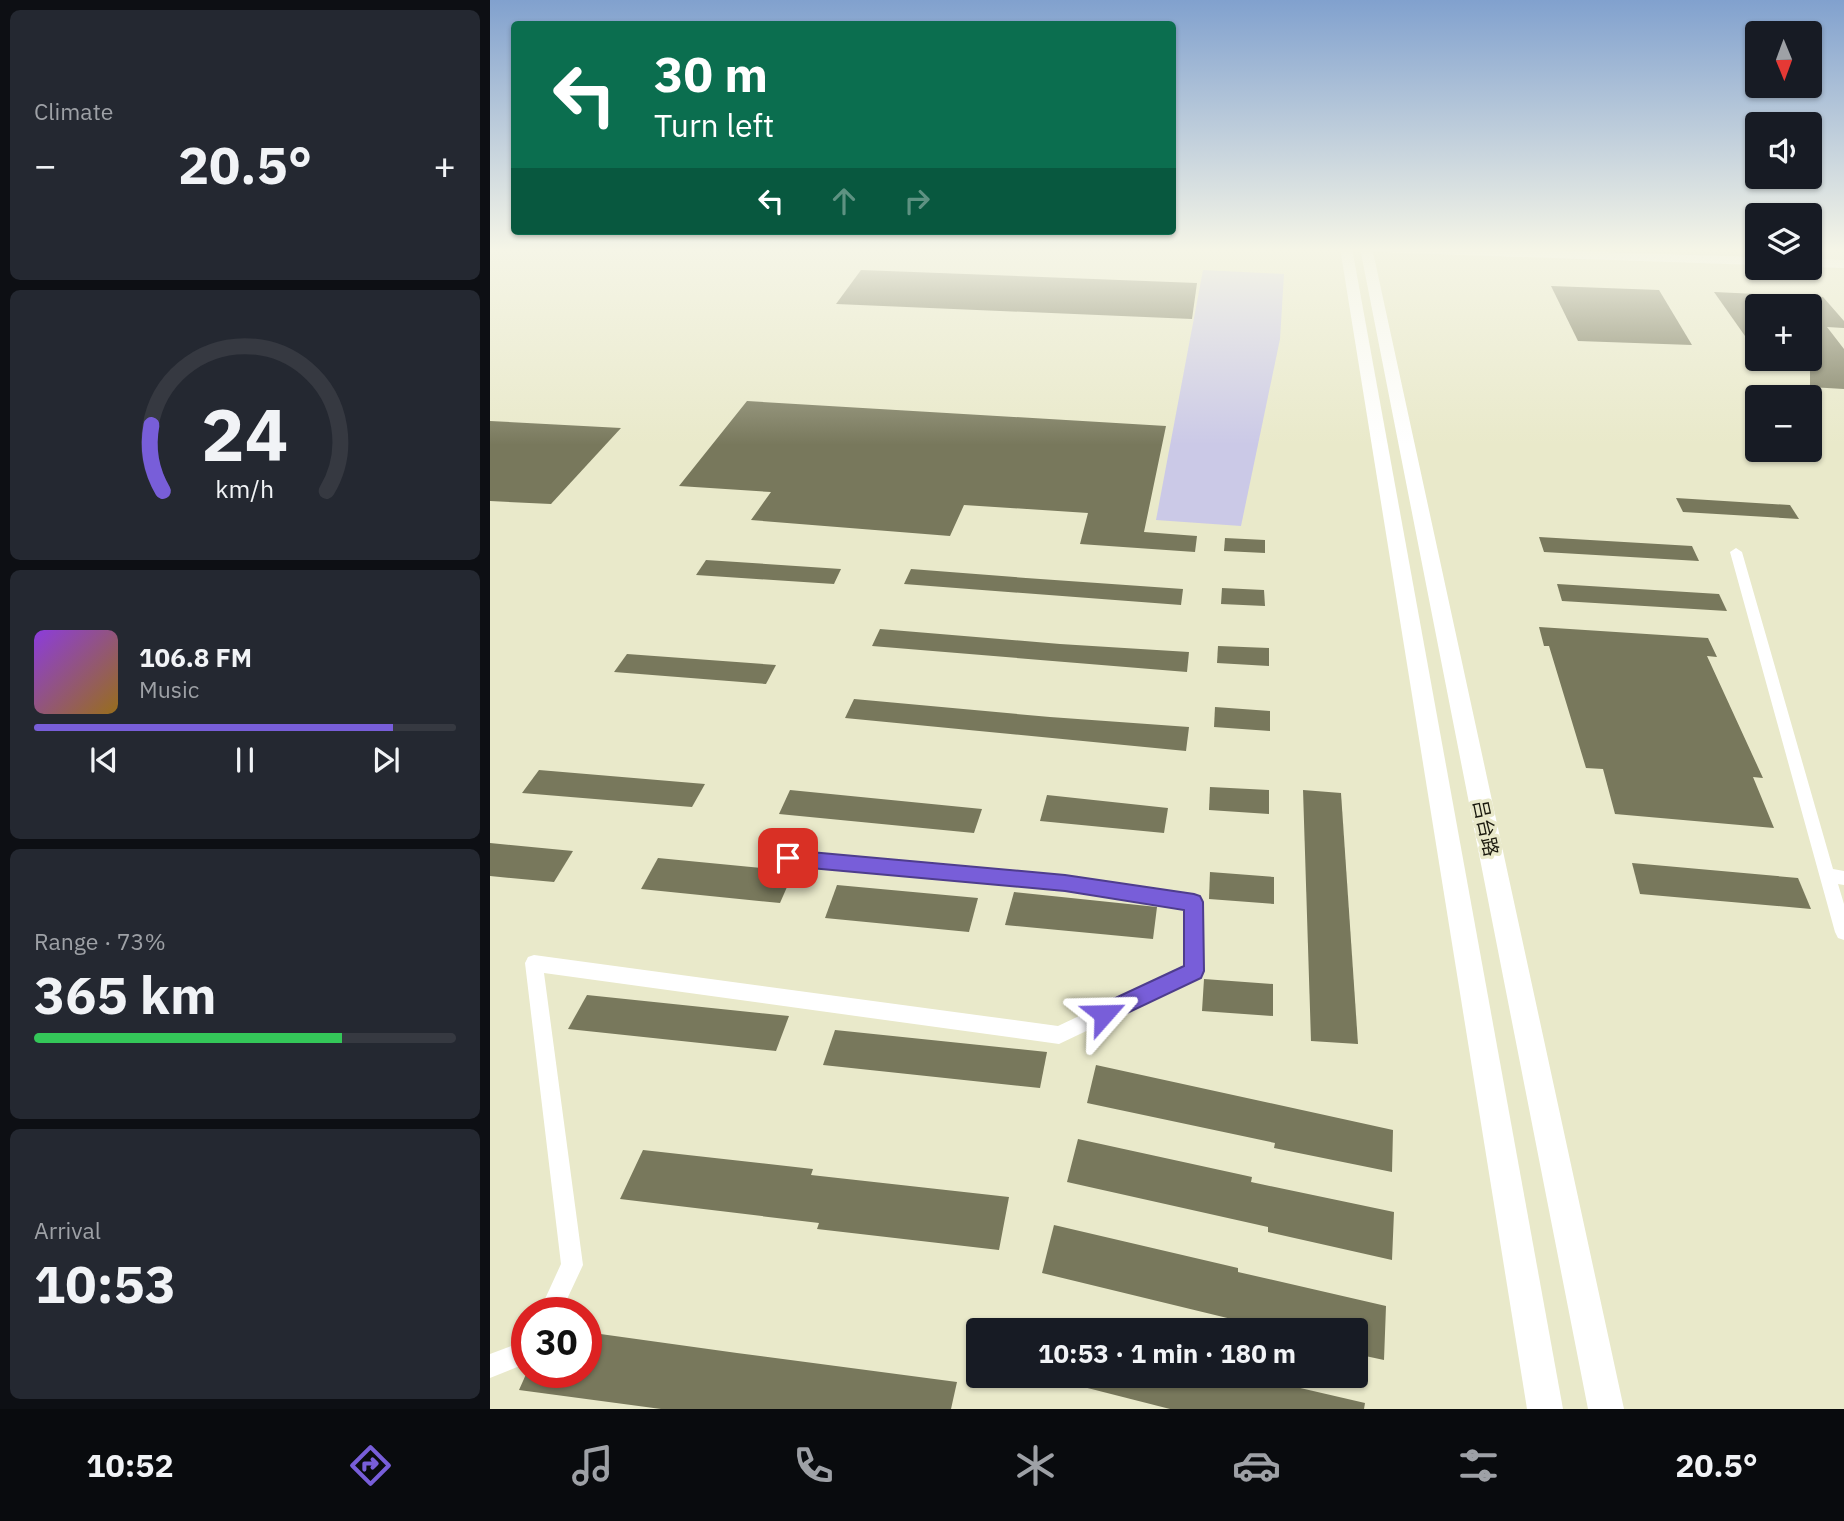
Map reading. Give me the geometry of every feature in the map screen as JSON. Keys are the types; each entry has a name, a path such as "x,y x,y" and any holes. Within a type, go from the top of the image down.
{"main road":[{"name":"吕台路","path":"1357,314 1545,1409"},
{"name":"吕台路","path":"1381,314 1606,1409"}],"street":[{"path":"1736,552 1836,876 1844,932"},
{"path":"558,1297 572,1265 534,962 1059,1035 1194,971 1194,902 1065,883 788,858"},
{"path":"490,1366 511,1357"}],"shaded area":[{"path":"1195,314 1282,314 1280,339 1241,526 1156,520"}],"building":[{"path":"1067,314 1193,314 1192,319"},
{"path":"1565,314 1673,314 1692,345 1578,341"},
{"path":"1729,314 1745,314 1745,336"},
{"path":"1822,314 1838,314 1844,321 1844,328 1827,327 1844,349 1844,389 1810,385 1810,371 1822,371"},
{"path":"747,401 1166,426 1144,532 1197,536 1195,552 1080,544 1088,513 964,505 950,536 751,520 771,492 679,486"},
{"path":"490,421 621,428 551,504 490,501"},
{"path":"1676,498 1790,505 1799,519 1683,512"},
{"path":"1539,537 1692,546 1699,561 1544,552"},
{"path":"1225,538 1265,540 1265,553 1224,551"},
{"path":"706,560 841,569 834,584 696,575"},
{"path":"911,569 1183,589 1181,605 904,584"},
{"path":"1557,584 1719,594 1727,611 1562,601"},
{"path":"1222,588 1264,590 1265,606 1221,604"},
{"path":"1539,627 1708,638 1717,657 1707,656 1763,778 1753,777 1774,828 1615,814 1603,769 1586,768 1549,646 1544,646"},
{"path":"880,629 1189,652 1187,672 872,646"},
{"path":"1218,646 1269,648 1269,666 1217,663"},
{"path":"627,654 776,665 766,684 614,672"},
{"path":"854,699 1189,727 1186,751 845,718"},
{"path":"1215,707 1270,711 1270,731 1214,727"},
{"path":"539,770 705,784 692,807 522,793"},
{"path":"1210,787 1269,790 1269,814 1209,810"},
{"path":"790,790 982,809 974,833 779,814"},
{"path":"1303,790 1341,793 1358,1044 1311,1041"},
{"path":"1047,795 1168,808 1164,833 1040,821"},
{"path":"490,843 573,851 554,882 490,876"},
{"path":"658,858 794,871 780,903 641,889"},
{"path":"1632,863 1798,878 1811,909 1640,894"},
{"path":"1210,872 1274,877 1274,904 1209,899"},
{"path":"837,885 978,898 969,932 825,918"},
{"path":"1014,892 1157,907 1153,939 1005,925"},
{"path":"1204,979 1273,984 1273,1016 1202,1011"},
{"path":"587,995 789,1016 776,1051 568,1029"},
{"path":"835,1030 1047,1052 1040,1088 823,1065"},
{"path":"1096,1065 1393,1130 1392,1172 1274,1148 1275,1143 1087,1103"},
{"path":"1078,1139 1252,1177 1251,1182 1394,1212 1392,1260 1268,1232 1268,1227 1067,1182"},
{"path":"643,1150 813,1169 811,1175 1009,1197 999,1250 817,1229 819,1223 620,1199"},
{"path":"1054,1225 1238,1268 1238,1272 1386,1306 1384,1360 1368,1357 1368,1318 1227,1318 1042,1273"},
{"path":"602,1334 957,1382 951,1409 661,1409 519,1390 602,1388"},
{"path":"1088,1388 1301,1388 1365,1403 1364,1409 1170,1409"}],"route":[{"path":"788,858 1065,883 1194,902 1194,971 1104,1014"}]}
